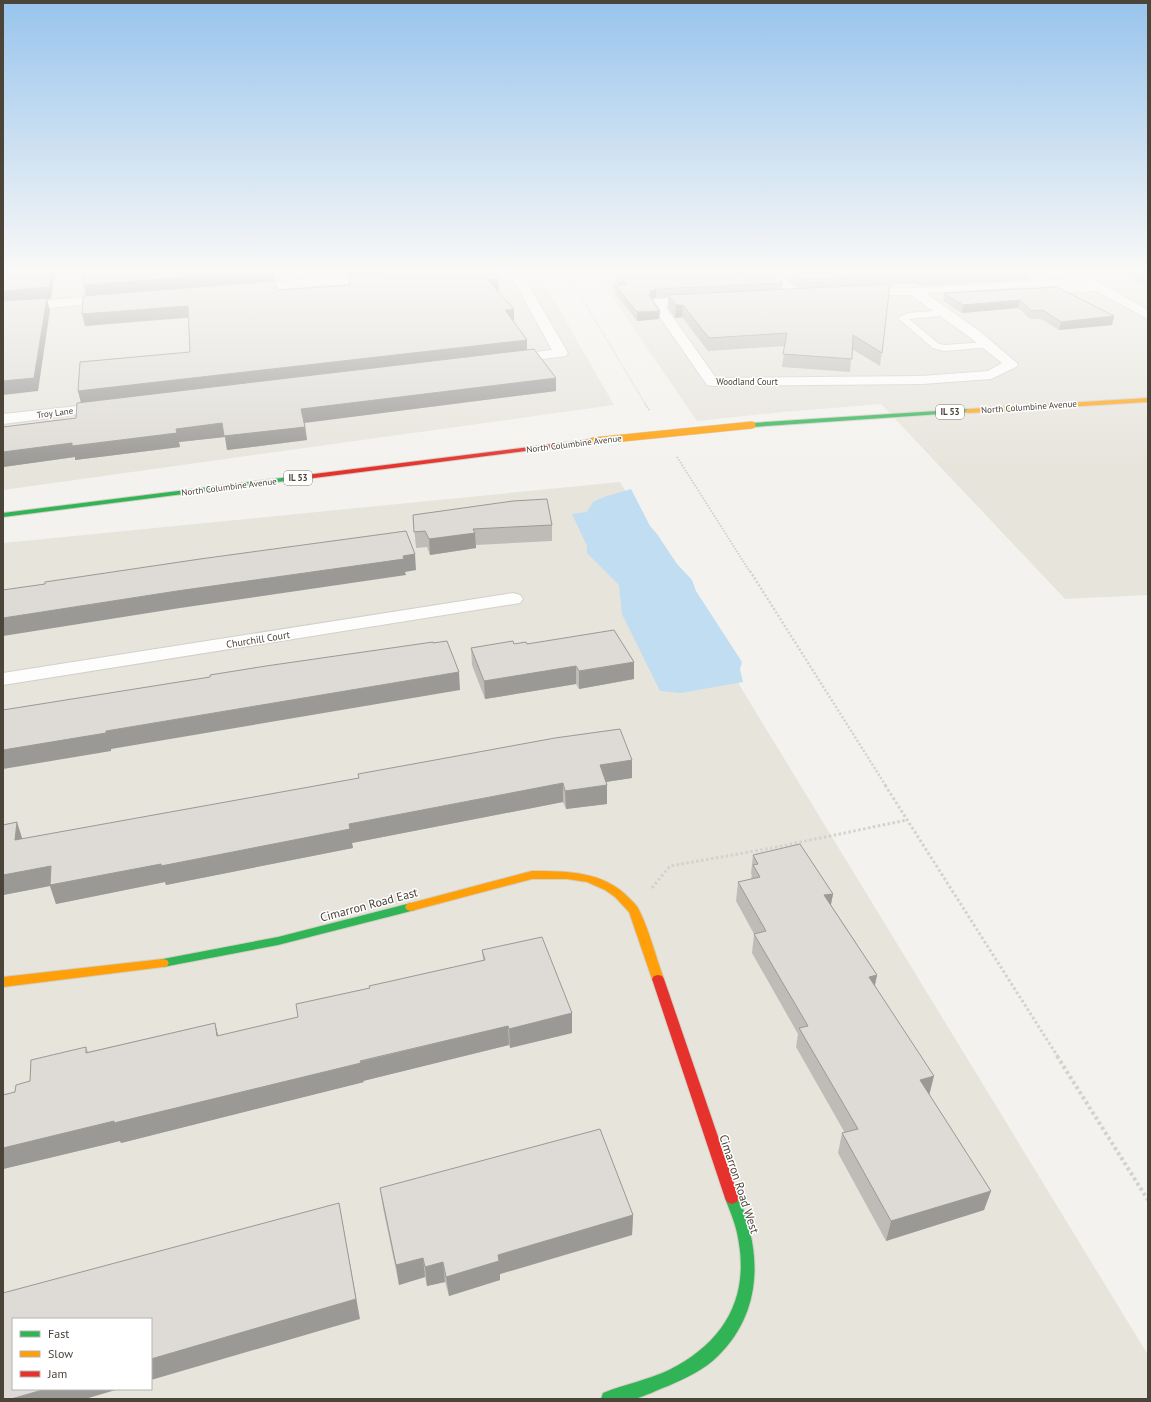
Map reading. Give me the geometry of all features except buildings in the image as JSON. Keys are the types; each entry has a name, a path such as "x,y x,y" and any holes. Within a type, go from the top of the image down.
{"main road":[{"name":"North Columbine Avenue","path":"3,515 593,441 752,425 1148,400"},
{"name":"Cimarron Road East","path":"3,982 192,958 301,936 532,875 556,874 576,875 598,882 619,894 634,910 665,1002"},
{"name":"Cimarron Road West","path":"609,1399 669,1379 702,1360 723,1342 737,1320 746,1295 748,1264 744,1233 665,1002"}],"street":[{"path":"498,361 561,353 552,337"},
{"name":"Woodland Court","path":"680,337 712,382 922,380 991,375 1011,364 978,337"},
{"name":"Troy Lane","path":"3,419 121,405"},
{"name":"Churchill Court","path":"3,679 513,599"}],"lane":[{"path":"926,337 936,346 944,348 988,345"}],"path":[{"path":"606,337 653,416"},
{"path":"677,456 1148,1200"},
{"path":"634,910 670,866 772,848 907,820"}],"shaded area":[{"path":"3,337 575,337 614,405 3,490"},
{"path":"640,337 1148,337 1148,595 1065,599 881,404 697,421"},
{"path":"620,482 743,691 1148,1355 1148,1399 3,1399 3,543"}],"water":[{"path":"631,489 650,526 677,564 692,580 696,591 742,662 740,669 743,682 681,693 660,691 622,614 619,585 587,553 587,546 572,514 587,512 593,502"}],"traffic: fast":[{"path":"752,425 968,411"},
{"path":"3,515 306,477"},
{"path":"163,963 278,941 411,907"},
{"path":"609,1399 653,1384 694,1365 711,1352 726,1336 738,1317 745,1293 748,1255 744,1232 732,1198"}],"traffic: slow":[{"path":"968,411 1148,400"},
{"path":"593,441 752,425"},
{"path":"411,907 532,875 567,875 589,879 609,887 619,894 634,910 658,979"},
{"path":"3,982 163,963"}],"traffic: jam":[{"path":"306,477 593,441"},
{"path":"658,979 732,1198"}]}
